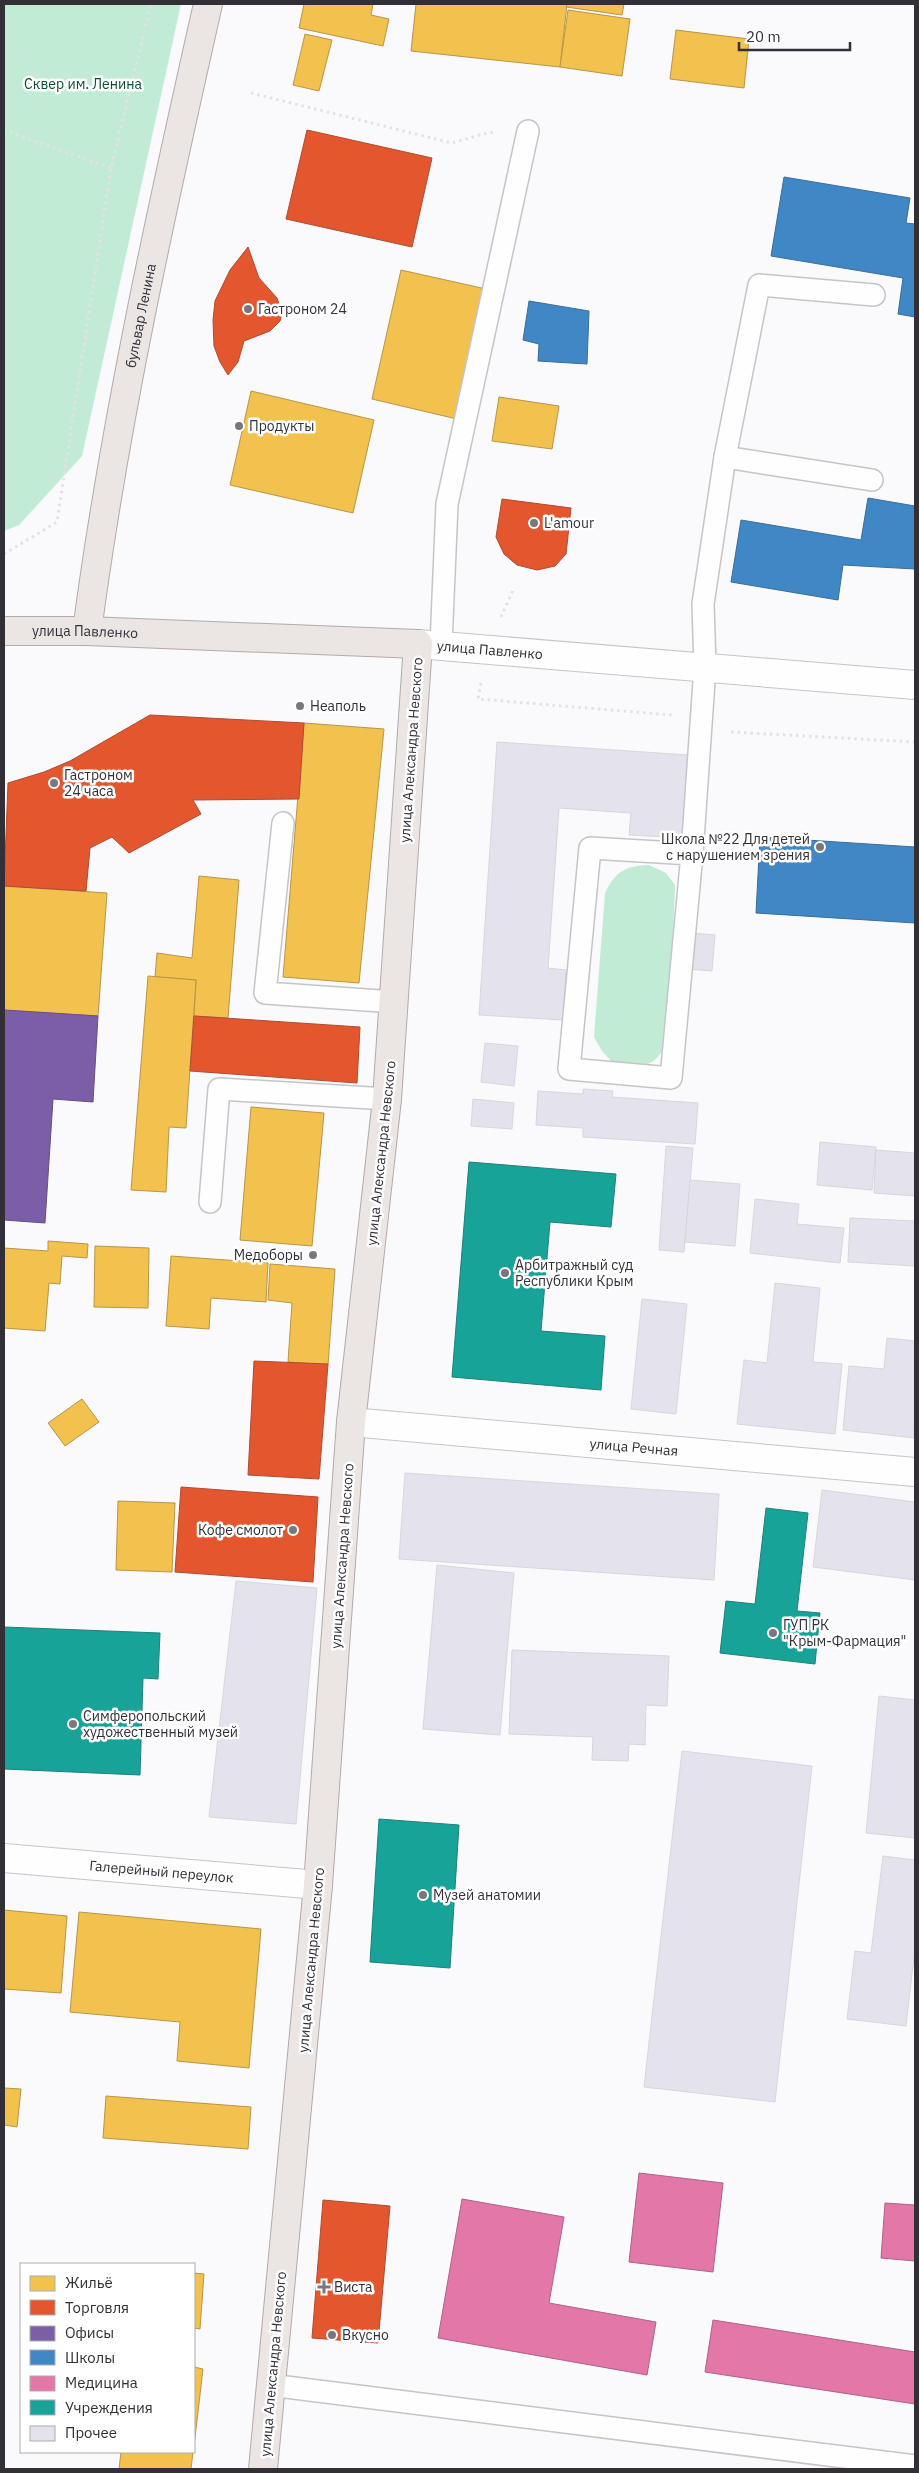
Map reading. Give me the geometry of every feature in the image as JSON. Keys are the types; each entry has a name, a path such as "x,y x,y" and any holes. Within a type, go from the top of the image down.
{"main road":[{"name":"бульвар Ленина","path":"87,631 101,529 119,423 208,4"},
{"name":"улица Павленко","path":"4,630 87,631 430,644"},
{"name":"улица Александра Невского","path":"263,2469 318,1885 351,1422 387,1100 430,644"}],"street":[{"name":"улица Павленко","path":"430,644 915,685"},
{"name":"улица Речная","path":"351,1422 915,1472"},
{"name":"Галерейный переулок","path":"4,1858 318,1885"}],"lane":[{"path":"430,644 447,504 528,131"},
{"path":"692,854 590,848 569,1069 671,1078 692,854 705,667 704,604 725,457 759,285 874,296"},
{"path":"725,457 872,480"},
{"path":"283,823 265,993 395,1002"},
{"path":"210,1202 219,1090 387,1100"},
{"path":"270,2385 915,2466"}],"path":[{"path":"4,554 57,522 111,168 151,4"},
{"path":"251,93 452,143 487,133 528,131"},
{"path":"4,130 111,168"}],"green space":[{"name":"Сквер им. Ленина","path":"4,4 181,4 82,456 19,525 4,531"},
{"path":"649,865 666,873 675,885 669,1040 658,1057 652,1062 640,1065 613,1063 602,1051 594,1037 605,893 613,879 622,871 627,868"}],"building: Жильё":[{"path":"304,4 373,4 371,15 389,19 383,46 299,28"},
{"path":"416,4 567,4 560,67 411,51"},
{"path":"567,4 624,4 622,15 566,7"},
{"path":"568,10 630,19 622,76 560,67"},
{"path":"676,30 749,39 744,88 670,79"},
{"path":"305,34 332,40 319,91 293,85"},
{"path":"401,270 486,289 457,419 372,399"},
{"path":"251,391 374,420 353,513 230,485"},
{"path":"499,397 559,406 552,449 492,441"},
{"path":"304,723 384,729 359,983 283,977"},
{"path":"199,876 239,880 228,1018 194,1016 196,980 155,977 157,953 192,958"},
{"path":"4,886 107,893 98,1016 4,1010"},
{"path":"148,976 196,980 186,1128 169,1127 166,1192 131,1190"},
{"path":"251,1107 324,1113 312,1246 240,1240"},
{"path":"48,1241 88,1244 87,1258 62,1256 60,1284 49,1283 45,1331 4,1328 4,1248 48,1251"},
{"path":"95,1246 149,1248 148,1308 94,1307"},
{"path":"171,1256 268,1263 266,1302 211,1298 209,1329 166,1326"},
{"path":"270,1264 335,1269 328,1365 288,1362 292,1303 268,1300"},
{"path":"82,1399 99,1422 65,1446 48,1423"},
{"path":"118,1501 175,1503 172,1572 116,1570"},
{"path":"4,1910 67,1916 61,1993 4,1989"},
{"path":"79,1912 261,1929 249,2068 177,2061 180,2022 70,2012"},
{"path":"4,2088 21,2089 17,2127 4,2125"},
{"path":"106,2096 251,2107 248,2149 103,2138"},
{"path":"195,2273 204,2274 200,2329 195,2328"},
{"path":"195,2367 203,2369 195,2437"},
{"path":"121,2453 193,2453 191,2469 119,2469"}],"building: Торговля":[{"path":"307,130 432,158 412,247 286,219"},
{"name":"Гастроном 24","path":"248,247 259,278 277,298 282,313 280,321 270,331 244,341 238,362 228,375 220,362 214,346 213,320 215,301 230,270"},
{"name":"L'amour","path":"502,499 571,508 566,554 555,566 537,570 517,565 504,554 496,537"},
{"path":"150,715 304,723 299,799 193,800 201,814 129,853 112,837 90,848 86,891 4,886 8,783 44,772 70,761"},
{"path":"194,1016 360,1027 357,1083 190,1071"},
{"path":"254,1361 328,1364 319,1479 248,1475"},
{"path":"181,1487 318,1497 313,1582 175,1572"},
{"path":"323,2200 390,2206 378,2343 312,2338"}],"building: Офисы":[{"path":"4,1010 98,1016 93,1102 53,1099 45,1223 4,1220"}],"building: Школы":[{"path":"784,177 910,198 906,223 915,224 915,317 898,314 903,278 771,256"},
{"path":"529,301 589,311 587,364 538,361 539,344 523,340"},
{"path":"868,498 915,506 915,569 843,565 838,600 731,582 741,520 861,540"},
{"path":"760,837 915,847 915,923 756,913"}],"building: Медицина":[{"path":"639,2173 723,2183 713,2272 629,2262"},
{"path":"462,2199 564,2217 549,2303 656,2322 647,2375 438,2338"},
{"path":"885,2203 915,2205 915,2261 881,2258"},
{"path":"713,2320 915,2352 915,2404 705,2372"}],"building: Учреждения":[{"path":"469,1162 616,1174 611,1227 550,1222 541,1331 605,1336 601,1390 452,1377"},
{"path":"766,1508 808,1513 797,1611 820,1613 815,1664 720,1653 726,1601 755,1604"},
{"name":"Симферопольский художественный музей","path":"4,1627 160,1633 158,1679 143,1678 140,1775 4,1769"},
{"path":"379,1819 459,1825 450,1968 370,1962"}],"building: Прочее":[{"path":"497,742 688,755 683,838 629,835 631,813 559,808 548,968 566,970 563,1020 479,1015"},
{"path":"691,933 715,935 712,971 687,969"},
{"path":"485,1043 518,1046 514,1086 481,1082"},
{"path":"583,1089 613,1091 612,1097 698,1103 695,1144 583,1137 583,1128 536,1125 538,1091 583,1094"},
{"path":"473,1099 514,1103 512,1129 471,1126"},
{"path":"820,1142 876,1147 872,1190 817,1185"},
{"path":"666,1146 693,1148 684,1252 659,1250"},
{"path":"876,1150 915,1153 915,1196 874,1193"},
{"path":"690,1180 740,1184 735,1246 685,1242"},
{"path":"755,1199 799,1204 797,1224 844,1228 840,1263 750,1253"},
{"path":"850,1218 915,1221 915,1266 848,1262"},
{"path":"775,1283 820,1288 813,1362 842,1364 835,1434 737,1424 744,1360 767,1363"},
{"path":"642,1299 687,1304 676,1414 631,1409"},
{"path":"887,1338 915,1341 914,1438 843,1430 849,1366 884,1369"},
{"path":"405,1473 719,1494 714,1580 399,1559"},
{"path":"822,1490 915,1502 915,1580 813,1567"},
{"path":"437,1565 514,1573 500,1735 423,1729"},
{"path":"236,1581 317,1588 296,1824 209,1817"},
{"path":"512,1650 669,1656 667,1706 646,1705 645,1745 629,1744 628,1761 592,1760 593,1737 509,1734"},
{"path":"879,1696 915,1700 915,1838 866,1833"},
{"path":"682,1751 812,1766 775,2102 644,2087"},
{"path":"883,1856 915,1860 915,1948 906,2026 847,2019 855,1951 871,1953"}],"place":[{"name":"Гастроном 24","path":"248,309"},
{"name":"Продукты","path":"239,426"},
{"name":"L'amour","path":"534,523"},
{"name":"Неаполь","path":"300,706"},
{"name":"Гастроном 24 часа","path":"54,783"},
{"name":"Школа №22 Для детей с нарушением зрения","path":"820,847"},
{"name":"Медоборы","path":"313,1255"},
{"name":"Арбитражный суд Республики Крым","path":"505,1273"},
{"name":"Кофе смолот","path":"293,1530"},
{"name":"ГУП РК \"Крым-Фармация\"","path":"773,1633"},
{"name":"Симферопольский художественный музей","path":"73,1724"},
{"name":"Музей анатомии","path":"423,1895"},
{"name":"Виста","path":"324,2287"},
{"name":"Вкусно","path":"332,2335"}]}
